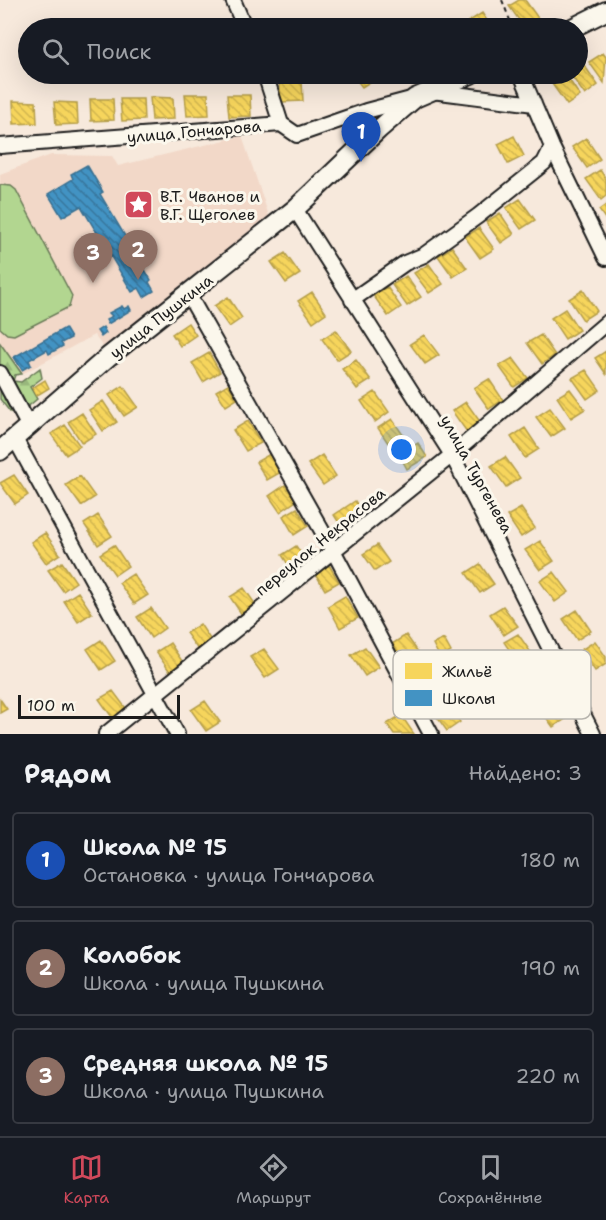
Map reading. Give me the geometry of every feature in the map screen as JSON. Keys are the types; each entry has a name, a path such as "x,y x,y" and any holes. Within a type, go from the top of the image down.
{"street":[{"path":"232,0 240,18"},
{"path":"588,20 606,11"},
{"path":"268,84 281,124"},
{"name":"улица Гончарова","path":"0,146 281,124 297,135 447,84"},
{"path":"525,84 552,147 606,258"},
{"path":"423,94 534,104"},
{"name":"улица Гончарова","path":"324,183 378,130 423,94"},
{"path":"352,300 405,263 424,255 478,216 544,163 552,147"},
{"name":"улица Пушкина","path":"0,451 21,431 324,183"},
{"name":"улица Тургенева","path":"295,209 452,455 551,650"},
{"path":"188,294 334,552 393,663"},
{"name":"переулок Некрасова","path":"106,734 334,552 606,323"},
{"path":"0,373 21,431 177,734"},
{"path":"423,719 431,734"},
{"name":"улица Тургенева","path":"585,719 593,734"}],"path":[{"path":"502,0 509,18"}],"shaded area":[{"path":"242,136 269,216 103,347 94,335 22,374 0,343 0,174 51,155 112,156 118,166"}],"green space":[{"path":"0,185 11,186 16,190 72,296 69,307 14,335 7,334 0,328"},
{"path":"0,343 22,374 15,375 13,381 21,382 40,368 42,378 30,387 37,399 19,414 10,412 0,399"}],"building: Жильё":[{"path":"519,0 525,0 538,18 518,18 509,6"},
{"path":"482,13 485,18 474,18"},
{"path":"603,53 606,57 604,83 589,62"},
{"path":"588,71 598,85 585,95 577,84 588,84"},
{"path":"279,84 302,84 303,101 281,102"},
{"path":"552,84 572,84 580,96 567,105"},
{"path":"185,94 208,94 209,115 187,116"},
{"path":"227,95 250,95 251,116 229,117"},
{"path":"150,97 173,98 174,119 152,120"},
{"path":"90,99 113,99 114,120 91,121"},
{"path":"120,99 143,99 144,120 122,121"},
{"path":"13,101 36,102 37,123 14,124"},
{"path":"54,102 77,103 78,124 56,125"},
{"path":"514,136 524,156 508,164 498,144"},
{"path":"586,138 600,159 587,168 572,147"},
{"path":"600,170 606,179 606,196 601,200 586,179"},
{"path":"520,199 535,220 521,229 506,208"},
{"path":"606,205 606,220 599,210"},
{"path":"500,213 514,234 501,243 486,222"},
{"path":"479,228 494,249 480,258 465,237"},
{"path":"452,247 467,268 453,277 438,256"},
{"path":"285,253 300,274 286,283 271,262"},
{"path":"429,264 443,284 429,293 414,273"},
{"path":"406,276 421,297 407,306 392,285"},
{"path":"387,287 401,307 388,316 373,295"},
{"path":"583,290 597,311 583,320 569,299"},
{"path":"312,292 326,313 313,322 298,301"},
{"path":"228,297 242,318 229,327 214,306"},
{"path":"565,309 579,330 565,339 551,318"},
{"path":"188,323 196,335 180,346 172,334"},
{"path":"336,330 351,351 337,360 322,339"},
{"path":"424,335 439,355 425,364 410,344"},
{"path":"541,335 555,355 542,364 527,343"},
{"path":"606,351 606,374 595,358"},
{"path":"209,353 220,372 203,382 192,363"},
{"path":"513,358 528,378 514,387 499,366"},
{"path":"356,360 371,380 357,389 342,369"},
{"path":"586,370 600,390 587,399 572,378"},
{"path":"489,379 503,400 489,409 474,388"},
{"path":"45,380 49,388 36,396 32,388"},
{"path":"228,384 237,399 226,406 216,391"},
{"path":"123,386 138,407 124,416 109,395"},
{"path":"570,389 585,409 571,418 557,397"},
{"path":"375,392 389,412 375,422 361,401"},
{"path":"103,401 117,422 103,431 89,410"},
{"path":"466,402 481,423 467,432 452,411"},
{"path":"550,408 565,428 551,437 536,417"},
{"path":"82,413 96,434 82,443 68,422"},
{"path":"392,419 406,439 392,449 378,428"},
{"path":"248,421 261,443 246,451 233,430"},
{"path":"65,425 80,446 66,455 51,434"},
{"path":"525,428 539,449 525,458 511,437"},
{"path":"418,443 427,457 407,469 399,454"},
{"path":"270,454 281,472 267,480 256,462"},
{"path":"322,455 336,476 323,485 308,464"},
{"path":"505,457 520,478 506,487 491,466"},
{"path":"14,475 28,495 15,504 0,483"},
{"path":"80,476 95,497 81,506 66,485"},
{"path":"285,485 296,501 280,512 269,496"},
{"path":"355,501 362,512 341,526 334,515"},
{"path":"297,508 308,526 294,535 283,516"},
{"path":"521,508 535,528 521,537 507,516"},
{"path":"98,515 112,536 98,545 84,524"},
{"path":"45,533 60,554 46,563 31,542"},
{"path":"540,541 554,561 540,570 525,550"},
{"path":"114,545 128,566 115,575 100,554"},
{"path":"377,545 389,562 375,571 363,554"},
{"path":"296,546 307,562 293,572 282,555"},
{"path":"62,562 76,582 63,591 48,570"},
{"path":"480,564 494,584 480,593 466,573"},
{"path":"329,565 339,582 325,590 315,573"},
{"path":"554,572 569,592 555,602 540,581"},
{"path":"133,574 148,595 134,604 119,583"},
{"path":"244,588 258,608 244,618 230,597"},
{"path":"78,592 92,613 78,622 64,601"},
{"path":"345,596 358,618 340,628 328,606"},
{"path":"503,606 518,626 504,635 490,614"},
{"path":"151,608 165,628 151,638 137,617"},
{"path":"577,610 591,631 577,640 563,619"},
{"path":"200,624 214,645 201,654 186,633"},
{"path":"518,634 529,650 509,650 504,642"},
{"path":"406,635 417,650 396,650 392,644"},
{"path":"444,639 450,650 436,650 433,644"},
{"path":"101,640 115,661 101,670 87,649"},
{"path":"595,641 606,657 606,664 595,671 591,665 591,650 581,650"},
{"path":"170,643 184,664 171,673 156,652"},
{"path":"365,647 379,667 365,676 351,655"},
{"path":"264,649 279,669 265,678 250,657"},
{"path":"113,691 128,711 114,720 99,699"},
{"path":"0,699 7,709 0,713"},
{"path":"205,701 220,722 206,731 191,710"},
{"path":"395,719 404,719 414,734 394,734 387,724"},
{"path":"438,719 458,719 460,722 447,731"},
{"path":"547,719 565,719 553,727"}],"building: Школы":[{"path":"87,165 103,192 100,194 151,280 149,282 154,291 144,297 139,288 132,292 81,206 62,217 48,194 73,179 71,174"},
{"path":"122,306 124,309 129,306 131,310 108,324 106,320 112,316 109,313"},
{"path":"103,327 106,333 101,337 97,331"},
{"path":"65,328 71,338 61,343 63,346 49,354 47,350 29,360 31,365 22,370 14,357"}],"place":[{"name":"Школа № 15","path":"361,162"},
{"name":"В.Т. Чванов и В.Г. Щеголев","path":"139,205"},
{"name":"Колобок","path":"138,280"},
{"name":"Средняя школа № 15","path":"93,283"}]}
